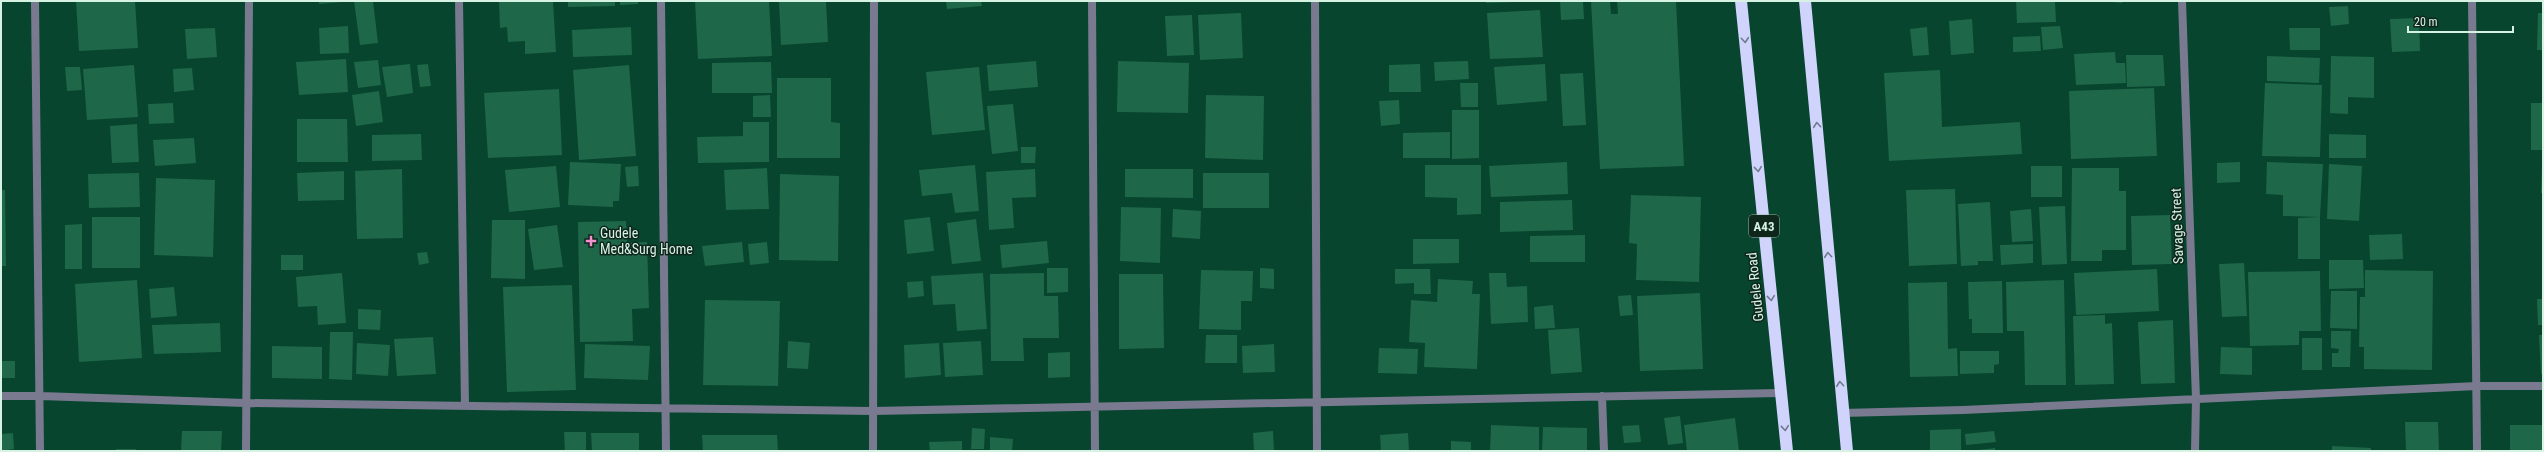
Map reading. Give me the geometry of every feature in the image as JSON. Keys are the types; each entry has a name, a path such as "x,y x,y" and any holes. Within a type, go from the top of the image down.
{"highway":[{"name":"Gudele Road","path":"1741,1 1787,451"},
{"path":"1805,1 1842,412 1848,451"}],"street":[{"path":"35,1 41,396 40,451"},
{"path":"246,451 245,403 249,1"},
{"path":"459,1 465,405"},
{"path":"661,1 667,409 666,451"},
{"path":"873,451 874,1"},
{"path":"1092,1 1095,451"},
{"path":"1315,1 1317,451"},
{"name":"Savage Street","path":"2182,1 2196,399 2195,451"},
{"path":"2472,1 2477,451"},
{"path":"1842,412 1963,410 2477,386 2543,386"},
{"path":"1,396 245,403 873,411 1094,408 1316,401 1781,393"},
{"path":"1602,396 1604,451"}],"building":[{"path":"76,1 135,1 138,48 79,51"},
{"path":"319,1 342,1 342,2 319,4"},
{"path":"354,1 373,1 378,43 360,45"},
{"path":"499,1 553,1 556,52 525,54 525,41 508,42 507,27 500,28"},
{"path":"568,1 615,1 615,6 568,7"},
{"path":"620,1 638,1 638,4 620,5"},
{"path":"695,1 769,1 772,56 698,59"},
{"path":"779,1 826,1 828,42 781,45"},
{"path":"946,1 981,1 982,6 947,9"},
{"path":"1486,1 1516,1 1516,2 1486,3"},
{"path":"1560,1 1583,1 1584,19 1561,20"},
{"path":"1591,1 1610,1 1611,14 1618,14 1617,1 1676,1 1684,166 1600,169"},
{"path":"2016,1 2055,1 2056,22 2017,23"},
{"path":"2122,1 2122,3 2111,2"},
{"path":"2348,6 2349,24 2331,26 2329,7"},
{"path":"1540,10 1543,57 1490,59 1487,13"},
{"path":"1241,13 1243,58 1200,60 1198,15"},
{"path":"2538,13 2543,13 2543,50 2537,50"},
{"path":"1192,15 1194,55 1167,56 1165,16"},
{"path":"2419,18 2420,51 2392,52 2390,19"},
{"path":"1972,19 1974,53 1951,55 1949,21"},
{"path":"348,26 349,53 320,54 319,28"},
{"path":"2060,26 2063,48 2043,50 2041,27"},
{"path":"631,27 632,55 573,57 572,30"},
{"path":"1927,27 1929,55 1913,56 1910,29"},
{"path":"215,28 217,57 187,59 185,29"},
{"path":"2289,28 2320,28 2320,50 2290,50"},
{"path":"2040,36 2041,51 2013,52 2013,37"},
{"path":"2115,52 2116,63 2125,63 2126,83 2076,85 2074,54"},
{"path":"2126,55 2163,55 2165,86 2127,87"},
{"path":"2267,56 2320,58 2319,83 2267,81"},
{"path":"2331,56 2374,57 2374,98 2348,97 2348,114 2330,113"},
{"path":"346,59 348,92 299,95 296,62"},
{"path":"378,60 381,85 358,88 354,62"},
{"path":"1036,61 1038,87 989,91 987,65"},
{"path":"1118,61 1189,63 1188,113 1117,112"},
{"path":"1468,61 1469,79 1435,81 1434,62"},
{"path":"771,62 772,93 712,93 712,63"},
{"path":"410,64 413,93 387,97 382,67"},
{"path":"428,64 431,86 420,87 417,65"},
{"path":"1420,64 1421,92 1389,92 1389,65"},
{"path":"1545,64 1547,101 1497,105 1494,67"},
{"path":"134,65 138,117 87,120 83,69"},
{"path":"629,65 636,156 579,160 573,70"},
{"path":"65,67 80,67 82,90 67,91"},
{"path":"979,67 985,130 932,135 926,72"},
{"path":"192,68 194,90 174,92 173,69"},
{"path":"1940,70 1942,127 2020,122 2022,154 1889,161 1884,73"},
{"path":"1583,73 1586,125 1563,126 1560,74"},
{"path":"777,78 831,78 831,122 840,123 840,158 777,158"},
{"path":"1460,83 1478,83 1478,107 1461,107"},
{"path":"2265,83 2322,85 2320,157 2262,156"},
{"path":"2154,88 2157,156 2071,159 2069,91"},
{"path":"559,89 562,155 488,158 484,93"},
{"path":"379,91 383,122 356,126 352,95"},
{"path":"770,95 771,117 753,117 753,96"},
{"path":"1206,95 1264,96 1263,160 1205,158"},
{"path":"1399,100 1400,124 1381,126 1379,101"},
{"path":"173,103 174,123 149,124 148,104"},
{"path":"2531,103 2543,103 2543,150 2531,150"},
{"path":"1013,104 1018,151 992,154 987,106"},
{"path":"1452,110 1479,110 1479,158 1452,159"},
{"path":"297,119 347,119 348,162 297,162"},
{"path":"743,122 769,122 769,162 698,163 697,137 743,136"},
{"path":"137,124 139,162 112,163 110,126"},
{"path":"1450,132 1450,158 1403,158 1403,133"},
{"path":"421,134 422,160 372,161 372,135"},
{"path":"2329,134 2366,135 2366,158 2329,158"},
{"path":"194,138 196,163 155,166 153,140"},
{"path":"1021,147 1036,147 1035,163 1021,163"},
{"path":"570,162 621,164 619,201 613,201 613,207 568,205"},
{"path":"1567,162 1568,194 1491,197 1489,166"},
{"path":"2240,162 2240,182 2217,183 2217,163"},
{"path":"2267,162 2323,164 2320,217 2283,216 2283,195 2266,194"},
{"path":"2329,164 2362,166 2359,221 2327,219"},
{"path":"975,165 979,211 955,213 952,193 922,196 919,170"},
{"path":"1425,165 1481,165 1481,214 1457,215 1457,198 1425,197"},
{"path":"556,166 560,207 509,212 505,170"},
{"path":"638,166 639,186 627,187 625,167"},
{"path":"2031,166 2062,166 2062,197 2031,197"},
{"path":"2542,166 2543,193 2541,193"},
{"path":"767,168 769,209 726,210 724,170"},
{"path":"2072,168 2119,168 2119,191 2126,191 2126,250 2102,250 2102,261 2071,261"},
{"path":"402,169 403,238 357,239 355,171"},
{"path":"1035,169 1036,197 1012,198 1014,228 989,230 986,172"},
{"path":"1125,169 1193,169 1193,198 1125,197"},
{"path":"344,171 344,200 298,201 297,173"},
{"path":"139,173 140,207 89,208 88,174"},
{"path":"1203,173 1269,173 1269,208 1203,208"},
{"path":"780,174 839,176 838,261 779,260"},
{"path":"156,178 215,180 213,257 154,255"},
{"path":"1955,189 1957,264 1909,266 1906,190"},
{"path":"1,190 5,190 6,266 1,266"},
{"path":"1631,195 1701,197 1699,282 1636,280 1637,244 1629,243"},
{"path":"1572,200 1573,230 1500,232 1500,202"},
{"path":"1990,202 1993,261 1978,261 1978,265 1961,266 1958,204"},
{"path":"2065,206 2067,264 2042,265 2039,207"},
{"path":"1121,207 1161,208 1160,263 1120,261"},
{"path":"1173,209 1201,211 1200,239 1172,237"},
{"path":"2031,209 2033,241 2012,242 2010,211"},
{"path":"2170,215 2172,264 2132,265 2131,216"},
{"path":"92,217 140,217 140,268 92,268"},
{"path":"930,217 934,251 907,254 904,220"},
{"path":"2320,217 2320,259 2298,259 2298,218"},
{"path":"976,219 981,261 952,264 947,223"},
{"path":"492,220 525,220 525,279 491,278"},
{"path":"626,221 627,243 647,242 649,308 632,309 633,341 580,342 578,222"},
{"path":"82,224 82,269 65,269 65,225"},
{"path":"557,225 563,267 534,270 528,229"},
{"path":"2402,234 2403,259 2370,260 2369,235"},
{"path":"1585,235 1585,262 1530,262 1530,236"},
{"path":"1413,239 1459,239 1459,263 1413,264"},
{"path":"1047,241 1049,263 1002,268 1000,245"},
{"path":"742,242 744,262 705,266 702,246"},
{"path":"767,242 769,263 750,265 748,244"},
{"path":"2033,244 2033,263 2001,265 2000,245"},
{"path":"427,252 429,263 419,265 417,253"},
{"path":"281,255 303,255 303,270 281,270"},
{"path":"2329,260 2363,260 2364,288 2329,289"},
{"path":"2244,263 2247,316 2222,317 2219,264"},
{"path":"1047,268 1068,268 1068,292 1047,293"},
{"path":"1260,268 1274,269 1274,289 1260,288"},
{"path":"1395,269 1430,269 1431,294 1414,294 1414,283 1395,284"},
{"path":"2157,269 2159,311 2076,315 2074,273"},
{"path":"1201,270 1253,271 1252,301 1241,301 1241,330 1199,329"},
{"path":"2365,270 2433,271 2432,370 2364,369 2364,347 2359,347 2360,297 2365,297"},
{"path":"2320,271 2321,331 2299,331 2299,345 2250,346 2248,272"},
{"path":"342,273 346,323 318,325 317,306 298,307 296,277"},
{"path":"983,273 987,329 957,331 955,304 933,305 931,276"},
{"path":"1044,273 1044,296 1058,296 1059,338 1023,338 1024,361 991,361 990,274"},
{"path":"1489,273 1506,273 1507,287 1527,286 1528,322 1491,324"},
{"path":"1119,274 1163,274 1164,348 1119,349"},
{"path":"1438,279 1473,281 1472,294 1480,294 1477,369 1424,367 1425,343 1409,342 1411,300 1437,302"},
{"path":"137,280 142,358 79,362 75,284"},
{"path":"2064,280 2066,385 2025,385 2024,331 2007,331 2006,282"},
{"path":"923,281 924,296 908,298 907,282"},
{"path":"2002,281 2003,333 1972,333 1972,319 1969,319 1968,282"},
{"path":"1947,282 1948,349 1957,348 1958,376 1910,377 1908,283"},
{"path":"572,285 576,390 507,392 503,287"},
{"path":"174,287 177,316 151,318 149,289"},
{"path":"2331,291 2357,291 2357,329 2330,328"},
{"path":"1700,293 1703,369 1640,371 1637,296"},
{"path":"1631,295 1633,315 1620,316 1618,296"},
{"path":"2537,299 2543,299 2543,325 2538,325"},
{"path":"705,300 780,301 778,386 703,385"},
{"path":"1553,305 1555,328 1535,329 1534,307"},
{"path":"358,309 381,310 380,330 358,329"},
{"path":"2105,315 2105,324 2112,323 2114,384 2075,385 2073,316"},
{"path":"2173,320 2175,383 2141,384 2138,322"},
{"path":"220,323 221,352 154,354 152,325"},
{"path":"1579,328 1582,372 1551,374 1548,330"},
{"path":"2331,331 2351,331 2350,367 2332,367 2332,353 2338,353 2339,349 2331,348"},
{"path":"330,332 353,332 352,380 329,379"},
{"path":"1206,335 1237,335 1237,363 1205,363"},
{"path":"2539,335 2543,335 2543,374 2541,374"},
{"path":"433,337 436,374 397,376 394,339"},
{"path":"2302,338 2322,338 2322,370 2302,370"},
{"path":"788,341 810,343 808,369 787,368"},
{"path":"981,341 983,375 945,377 943,343"},
{"path":"357,343 390,345 388,376 356,374"},
{"path":"939,343 941,375 905,378 904,345"},
{"path":"585,344 650,346 648,380 584,378"},
{"path":"1274,344 1275,372 1243,373 1242,346"},
{"path":"272,346 322,347 322,379 272,378"},
{"path":"2221,347 2252,348 2252,375 2220,374"},
{"path":"1379,348 1418,349 1417,374 1378,373"},
{"path":"1960,351 1999,351 1999,364 1994,365 1994,373 1960,374"},
{"path":"1070,352 1070,377 1048,378 1048,353"},
{"path":"1,361 15,361 15,378 1,378"},
{"path":"1680,416 1683,443 1668,445 1664,418"},
{"path":"1735,418 1739,451 1687,451 1684,425"},
{"path":"2405,422 2438,422 2439,451 2406,451"},
{"path":"1491,425 1539,427 1539,451 1490,451"},
{"path":"1639,425 1641,442 1624,443 1622,426"},
{"path":"2510,425 2543,425 2543,451 2510,451"},
{"path":"1543,427 1587,428 1587,451 1542,451"},
{"path":"972,428 985,429 984,449 971,449"},
{"path":"1961,429 1961,451 1930,451 1930,430"},
{"path":"182,431 222,431 221,451 181,451"},
{"path":"1273,431 1274,451 1254,451 1253,433"},
{"path":"1994,431 1996,442 1966,445 1965,434"},
{"path":"564,432 586,432 586,451 565,451"},
{"path":"13,433 14,449 1,451 1,434"},
{"path":"591,433 639,433 639,451 592,451"},
{"path":"1408,433 1409,451 1381,451 1380,435"},
{"path":"702,435 777,435 778,451 703,451"},
{"path":"990,437 1013,439 1012,451 990,451"},
{"path":"962,441 962,451 930,451 929,442"},
{"path":"1451,441 1471,442 1471,451 1451,451"},
{"path":"2332,446 2371,448 2371,451 2332,451"},
{"path":"1995,448 1995,451 1979,451 1979,450"},
{"path":"116,449 136,449 136,451 116,451"}],"place":[{"name":"Gudele Med&Surg Home","path":"591,241"}]}
